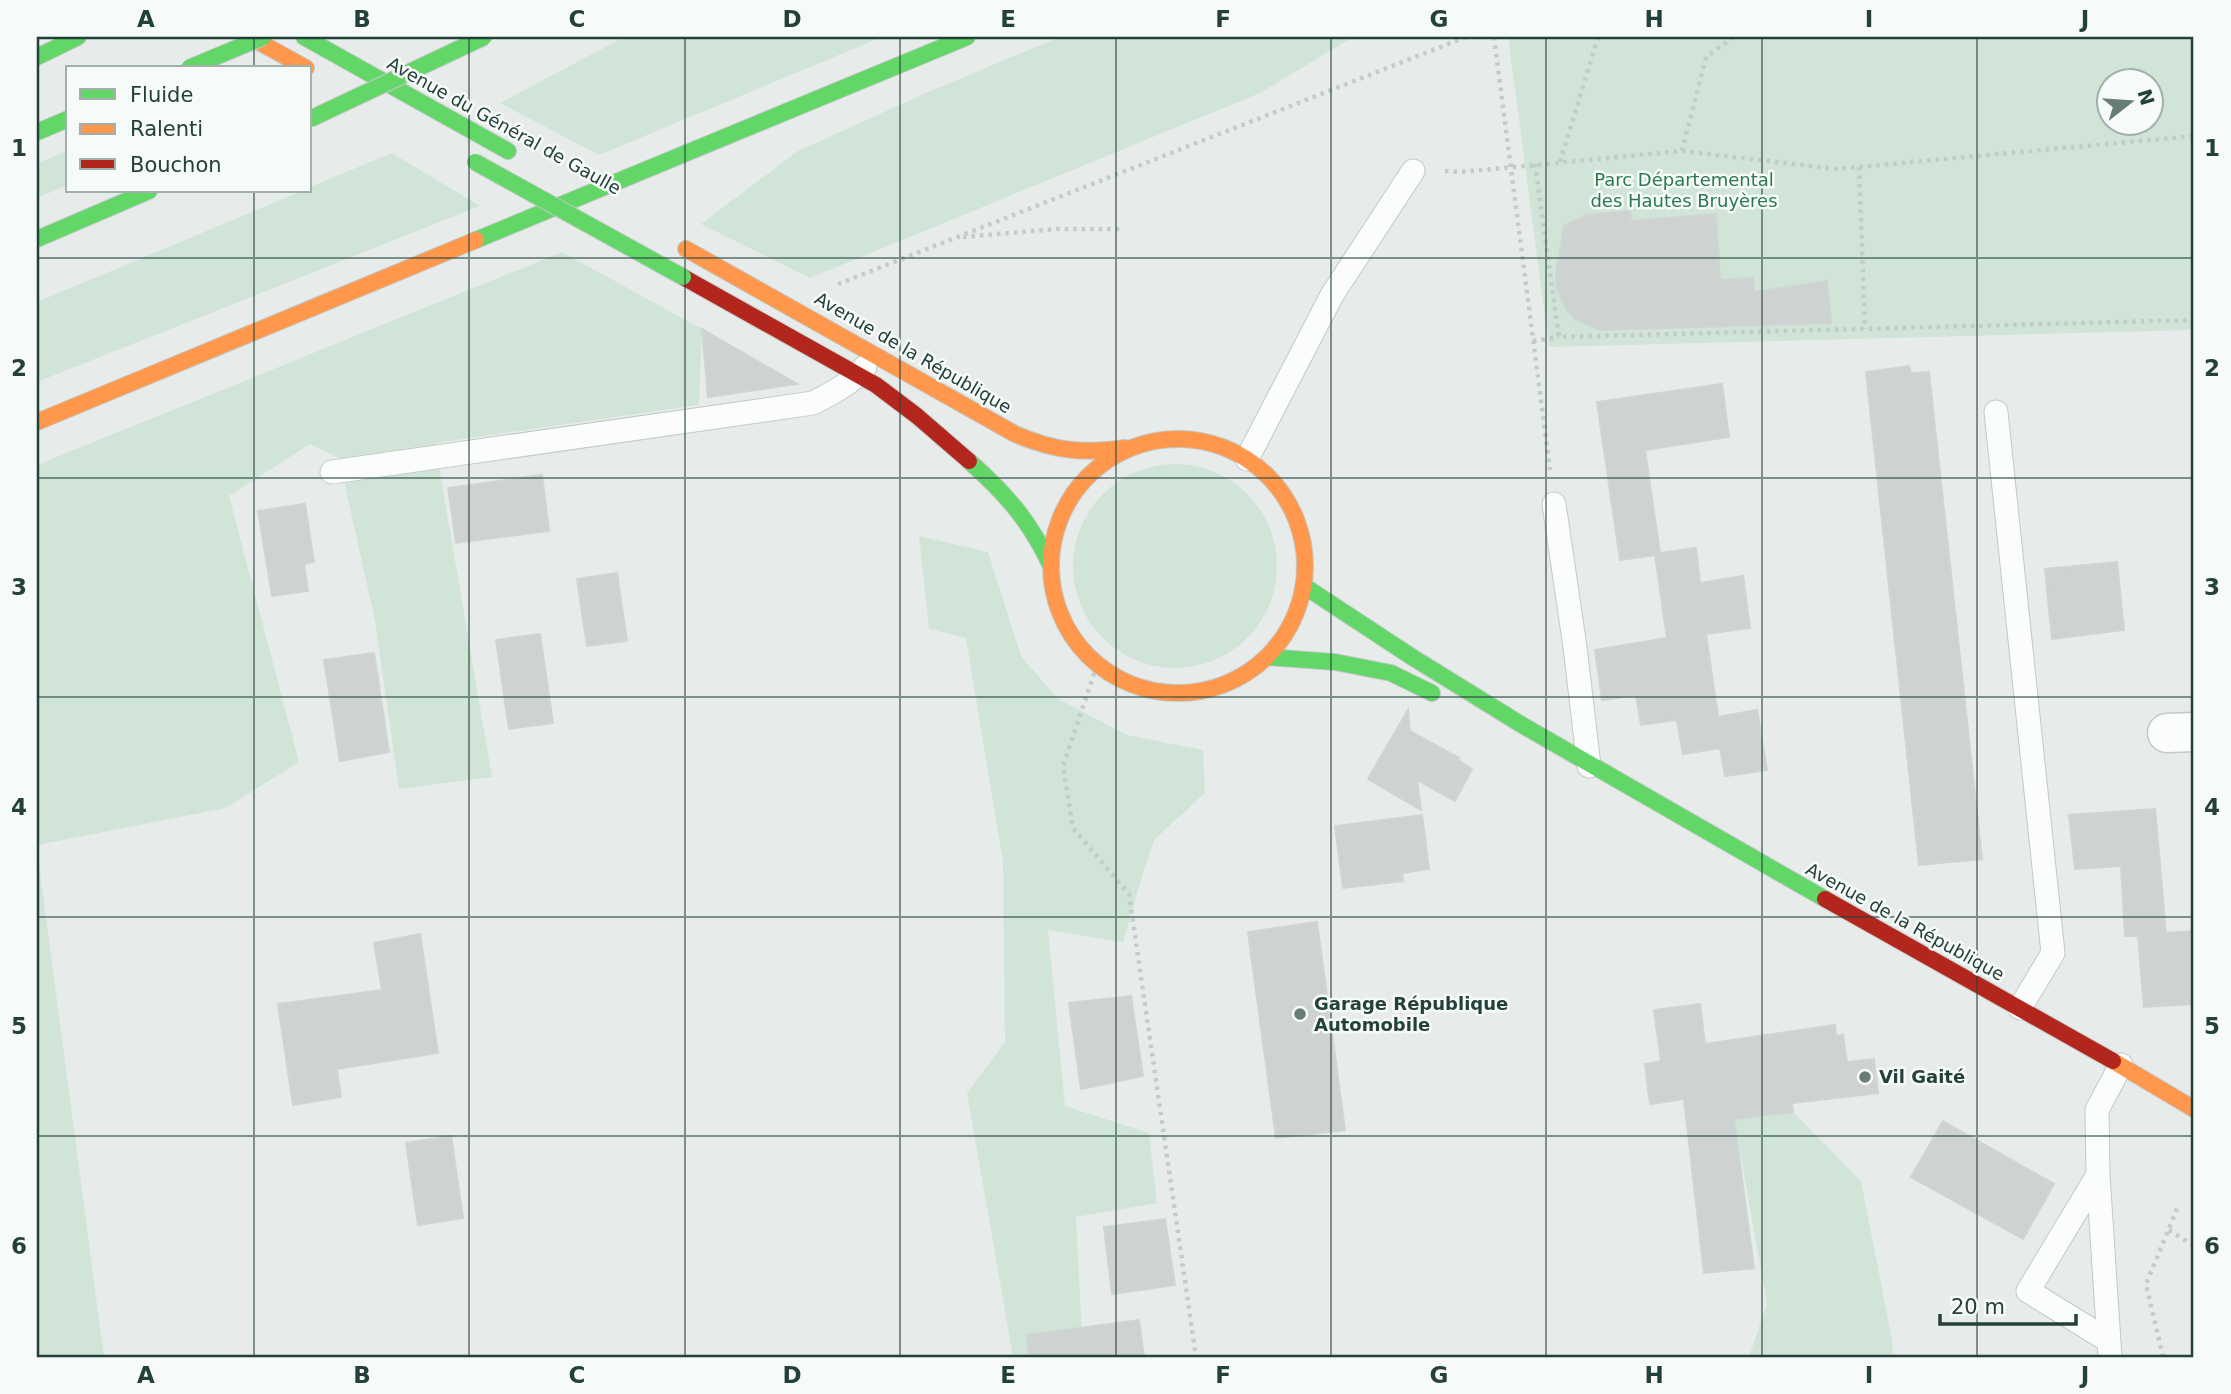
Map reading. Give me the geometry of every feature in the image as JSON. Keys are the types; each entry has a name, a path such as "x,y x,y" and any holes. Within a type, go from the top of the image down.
{"main road":[{"path":"37,57 78,37"},
{"path":"250,37 301,66"},
{"path":"194,66 263,37"},
{"name":"Avenue du Général de Gaulle","path":"304,37 514,155"},
{"path":"312,118 485,37"},
{"path":"37,422 967,37"},
{"path":"345,90 369,103"},
{"path":"37,132 66,120"},
{"path":"469,159 876,385 917,416 987,477 1020,512 1050,565"},
{"name":"Avenue du Général de Gaulle","path":"568,184 603,203"},
{"path":"37,239 147,192"},
{"name":"Avenue de la République","path":"680,245 1015,434 1044,447 1077,453 1131,447"},
{"path":"1170,438 1210,442 1247,459 1275,483 1295,514 1304,549 1304,586 1291,625 1267,657 1238,679 1203,691 1165,693 1129,684 1097,666 1072,637 1055,603 1050,565 1056,527 1072,493 1098,466 1131,447 1170,438"},
{"name":"Avenue de la République","path":"1304,586 1360,624 1592,768 2121,1065 2194,1109"},
{"name":"Avenue de la République","path":"1267,657 1335,662 1391,673 1592,768"}],"lane":[{"path":"1247,459 1332,295 1413,171"},
{"path":"332,472 813,403 858,375 876,355"},
{"path":"1996,412 2053,953 2020,1008"},
{"path":"1554,504 1592,768"},
{"path":"2110,1349 2098,1175 2097,1110 2121,1065"},
{"path":"2098,1175 2028,1291 2110,1349"}],"path":[{"path":"787,304 1466,37"},
{"path":"1494,37 1554,504"},
{"path":"1560,162 1598,37"},
{"path":"1682,151 1706,57 1734,37"},
{"path":"1413,171 1461,172 1682,151 1836,169 2194,136"},
{"path":"1535,164 1559,337"},
{"path":"1859,167 1865,329"},
{"path":"956,237 1056,229 1123,229"},
{"path":"1533,341 1559,337 2194,320"},
{"path":"1097,666 1063,766 1073,828 1129,894 1196,1357"},
{"path":"2163,1357 2146,1284 2179,1204"},
{"path":"2169,1230 2194,1246"}],"green space":[{"path":"624,37 882,37 599,155 500,103"},
{"path":"1060,37 1353,37 1260,93 810,278 701,224 798,151 928,92"},
{"name":"Parc Départemental des Hautes Bruyères","path":"1508,37 2194,37 2194,330 1549,347"},
{"path":"66,151 66,186 37,198 37,164"},
{"path":"392,153 480,206 37,382 37,302 300,192 312,192 312,186"},
{"path":"562,252 702,329 699,405 435,443 492,777 399,789 375,621 339,458 310,444 229,496 299,762 226,808 37,845 37,465"},
{"path":"1175,464 1214,472 1232,481 1247,494 1260,509 1269,527 1277,566 1269,605 1260,623 1247,638 1232,651 1214,660 1175,668 1136,660 1118,651 1103,638 1090,623 1081,605 1073,566 1081,527 1090,509 1103,494 1118,481 1136,472"},
{"path":"919,536 988,552 1021,656 1058,699 1127,735 1203,750 1205,793 1155,839 1123,942 1048,930 1065,1106 1149,1133 1157,1203 1076,1217 1083,1357 1013,1357 967,1093 1005,1042 1003,862 966,638 929,629"},
{"path":"37,849 104,1357 37,1357"},
{"path":"1793,1112 1861,1181 1893,1357 1749,1357 1767,1303 1734,1119"}],"building":[{"path":"1630,211 1631,221 1716,214 1720,280 1753,278 1754,292 1827,281 1831,323 1600,330 1575,319 1566,309 1557,290 1556,274 1564,226 1586,215"},
{"path":"702,329 797,384 708,397"},
{"path":"1909,366 1911,373 1929,372 1982,859 1919,865 1866,372"},
{"path":"1722,384 1729,437 1645,450 1660,553 1696,548 1700,583 1743,576 1750,628 1706,634 1718,717 1757,710 1767,770 1725,776 1720,748 1683,754 1677,720 1641,725 1636,695 1602,700 1595,650 1667,638 1655,555 1620,560 1597,402"},
{"path":"542,475 549,531 456,543 448,488"},
{"path":"305,504 314,562 304,564 308,591 272,596 258,511"},
{"path":"2117,562 2124,630 2052,639 2045,569"},
{"path":"617,573 627,641 587,646 577,579"},
{"path":"540,634 553,723 509,729 496,640"},
{"path":"374,653 389,752 340,761 324,660"},
{"path":"1408,710 1410,731 1459,758 1458,760 1472,769 1455,801 1417,780 1421,810 1368,779"},
{"path":"2155,809 2166,933 2194,931 2194,1004 2144,1007 2138,936 2125,936 2121,866 2075,869 2069,815"},
{"path":"1422,815 1429,869 1402,873 1403,881 1343,888 1335,826"},
{"path":"1317,922 1345,1130 1276,1138 1248,932"},
{"path":"420,934 438,1053 337,1069 341,1097 293,1105 278,1004 382,990 374,943"},
{"path":"1131,996 1143,1076 1081,1089 1069,1003"},
{"path":"1700,1004 1705,1044 1835,1025 1836,1036 1843,1035 1847,1062 1874,1059 1878,1093 1792,1103 1793,1112 1734,1119 1754,1268 1704,1273 1684,1099 1650,1104 1645,1064 1661,1061 1654,1010"},
{"path":"1943,1121 2054,1184 2023,1239 1911,1177"},
{"path":"451,1136 463,1218 418,1225 406,1143"},
{"path":"1165,1219 1175,1285 1112,1294 1104,1227"},
{"path":"1139,1320 1144,1357 1029,1357 1027,1335"}],"traffic: fast":[{"path":"37,57 78,37"},
{"path":"194,66 263,37"},
{"path":"304,37 508,151"},
{"path":"312,118 484,37"},
{"path":"476,240 967,37"},
{"path":"37,132 66,120"},
{"path":"475,162 683,277"},
{"path":"37,239 147,192"},
{"path":"969,461 1015,508 1034,534 1050,564"},
{"path":"1304,586 1522,725 1825,899"},
{"path":"1267,657 1335,662 1391,673 1432,693"}],"traffic: slow":[{"path":"250,37 302,66"},
{"path":"37,422 476,240"},
{"path":"686,249 1015,434 1069,450 1125,448"},
{"path":"1178,439 1215,444 1249,460 1268,476 1284,495 1300,529 1305,566 1300,603 1284,637 1268,656 1249,672 1215,688 1178,693 1141,688 1107,672 1088,656 1072,637 1056,603 1051,566 1056,529 1072,495 1088,476 1107,460 1141,444 1178,439"},
{"path":"2113,1061 2194,1109"}],"traffic: jam":[{"path":"683,277 876,385 969,461"},
{"path":"1825,899 2113,1061"}],"place":[{"name":"Garage République Automobile","path":"1300,1014"},
{"name":"Vil Gaité","path":"1865,1077"}]}
